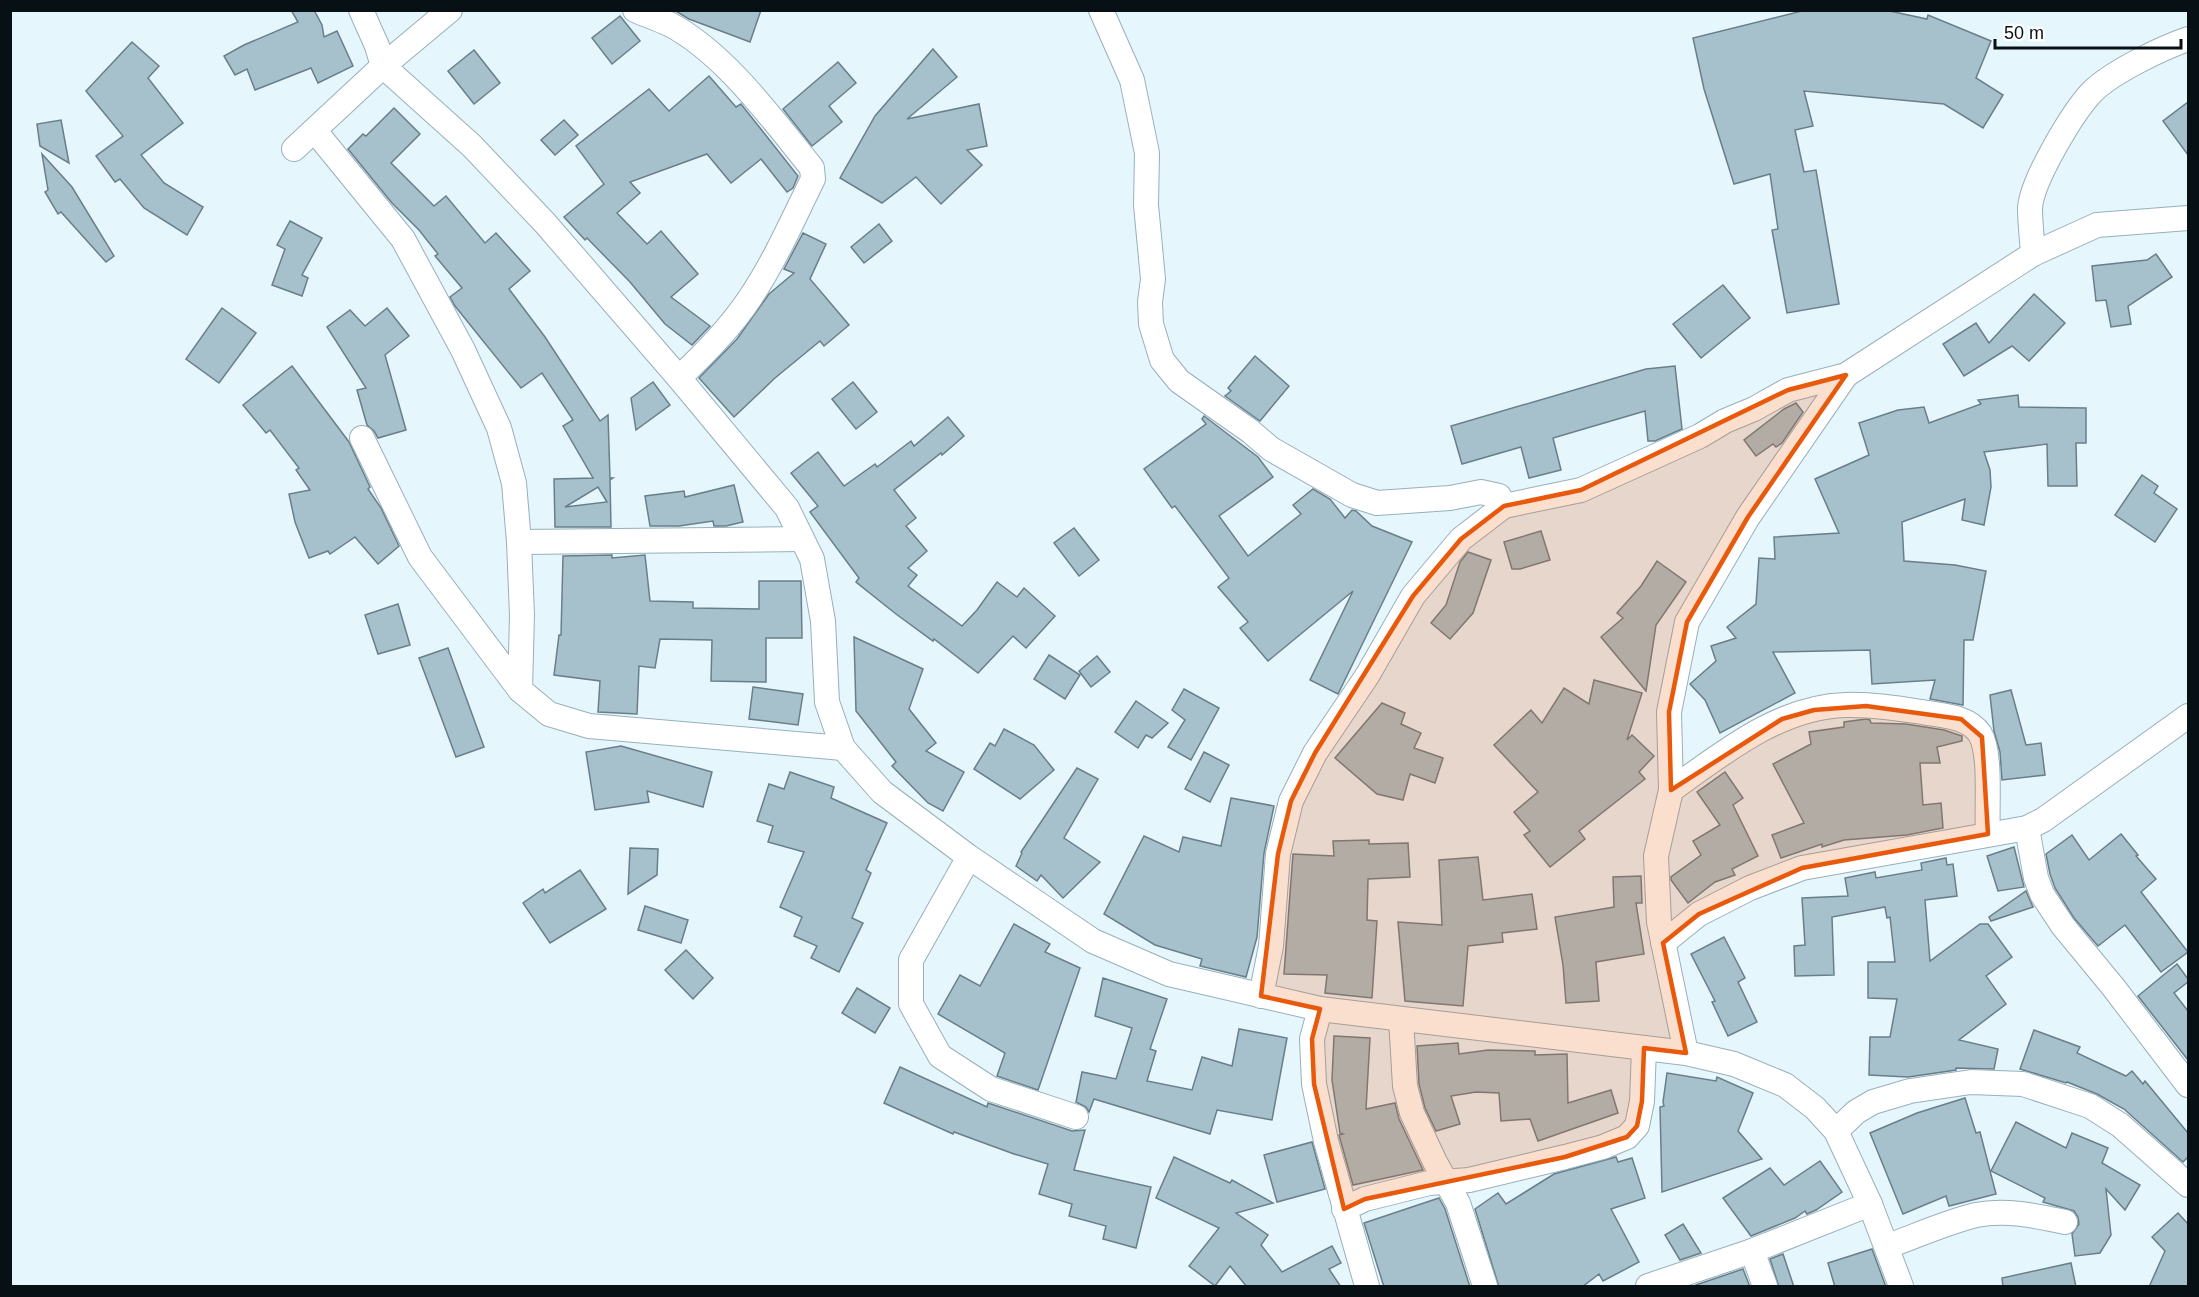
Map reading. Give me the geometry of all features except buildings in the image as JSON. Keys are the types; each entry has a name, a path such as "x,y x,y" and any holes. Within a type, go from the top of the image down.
{"street":[{"path":"361,10 383,66 472,146 537,214 679,378 787,508 812,559 823,621 827,702 843,748 882,792 969,857 1093,941 1169,974 1320,1010 1686,1053 1734,1064 1785,1085 1815,1108 1836,1131 1888,1246 1901,1287"},
{"path":"294,149 383,66 450,10"},
{"path":"635,10 670,25 703,47 746,88 812,168 813,179 750,299 721,335 679,378"},
{"path":"1101,10 1132,80 1147,153 1146,205 1153,279 1150,312 1155,342 1162,360 1179,381 1271,449 1352,495 1377,502 1399,502 1481,492 1499,496 1504,506"},
{"path":"2033,254 2030,206 2052,150 2071,121 2093,91 2126,68 2188,39"},
{"path":"315,131 403,238 463,350 499,428 514,483 519,542 522,615 520,690"},
{"path":"1261,996 1271,946 1278,854 1291,801 1315,753 1367,676 1413,596 1461,539 1504,506 1581,490 1700,436 1788,390 1846,375 2033,254 2097,225 2188,218"},
{"path":"1686,1053 1659,922 1656,856 1671,789 1669,712 1687,622 1748,518 1846,375"},
{"path":"362,438 420,557 520,690 549,714 589,726 843,748"},
{"path":"519,542 802,539"},
{"path":"1671,789 1733,747 1782,719 1844,705 1897,708 1961,719 1974,727 1982,737 1987,763 1988,834"},
{"path":"1663,943 1699,914 1750,888 1802,868 2027,828 2043,820 2188,716"},
{"path":"2027,828 2036,878 2042,894 2073,939 2114,987 2188,1084"},
{"path":"969,857 910,960 911,1004 940,1056 991,1089 1076,1117"},
{"path":"1320,1010 1312,1040 1314,1084 1326,1141 1367,1287"},
{"path":"1401,1019 1405,1086 1410,1104 1435,1162 1462,1213 1485,1287"},
{"path":"1344,1209 1365,1199 1429,1183 1469,1180 1603,1147 1627,1137 1637,1126 1642,1101 1644,1048"},
{"path":"1836,1131 1856,1112 1873,1102 1910,1091 1971,1082 2023,1084 2090,1106 2120,1125 2188,1185"},
{"path":"1648,1287 1752,1251 1870,1204"},
{"path":"1888,1246 1978,1215 2008,1213 2065,1222"},
{"path":"1752,1251 1765,1287"}],"highlighted area":[{"path":"1846,375 1748,517 1687,622 1669,712 1671,790 1782,719 1814,710 1866,706 1961,719 1982,737 1988,834 1802,868 1699,914 1663,943 1686,1053 1644,1048 1642,1101 1637,1126 1627,1137 1565,1157 1365,1199 1344,1209 1314,1084 1312,1039 1320,1009 1261,996 1278,854 1291,801 1315,753 1413,596 1461,539 1504,506 1581,490 1788,390"}]}
